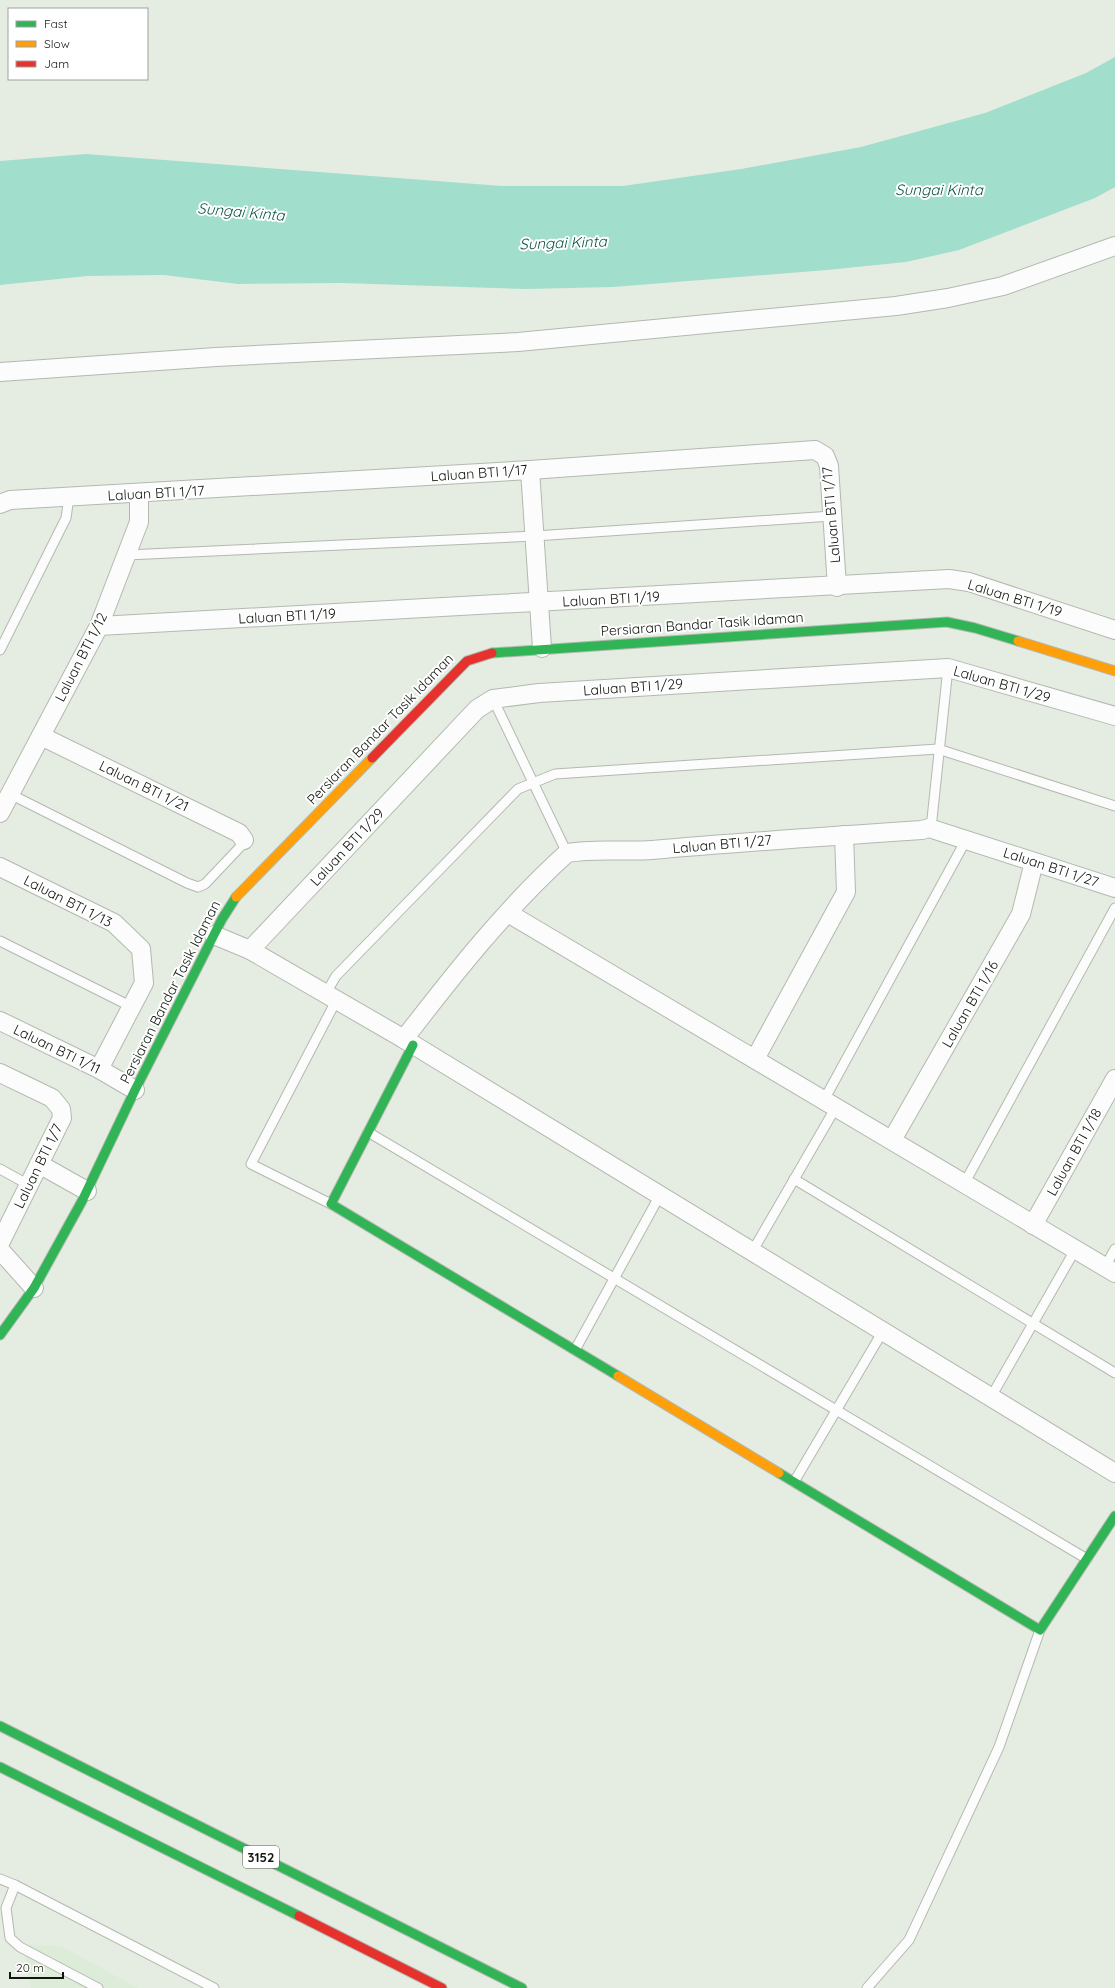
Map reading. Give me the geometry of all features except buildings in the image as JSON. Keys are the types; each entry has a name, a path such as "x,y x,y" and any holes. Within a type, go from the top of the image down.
{"street":[{"path":"0,372 216,357 518,342 896,306 948,298 1003,286 1115,246"},
{"name":"Laluan BTI 1/17","path":"0,504 10,500 139,494 530,470 815,450 825,456 830,466 837,587"},
{"path":"530,470 542,648"},
{"name":"Laluan BTI 1/12","path":"0,813 99,626 139,522 139,494"},
{"name":"Laluan BTI 1/19","path":"99,626 837,587 949,579 969,582 1115,630"},
{"name":"Persiaran Bandar Tasik Idaman","path":"0,1335 34,1288 87,1192 135,1090 214,935 236,897 467,661 488,653 542,648 948,622 975,628 1115,671"},
{"name":"Laluan BTI 1/29","path":"250,950 477,709 493,699 539,693 948,668 1115,716"},
{"name":"Laluan BTI 1/21","path":"41,736 239,833 244,840"},
{"name":"Laluan BTI 1/27","path":"567,853 580,851 647,850 922,830 929,828 1115,888"},
{"path":"755,1060 846,892 844,835"},
{"path":"567,853 508,913 444,986 408,1042 368,1132 331,1204 1040,1630 1115,1516"},
{"name":"Laluan BTI 1/16","path":"892,1140 1021,914 1034,862"},
{"name":"Laluan BTI 1/13","path":"0,867 114,922 141,949 144,983 99,1069"},
{"path":"508,913 1110,1270"},
{"path":"214,935 250,950 332,996 1115,1473"},
{"name":"Laluan BTI 1/11","path":"0,1021 99,1069 135,1090"},
{"name":"Laluan BTI 1/7","path":"0,1073 52,1098 61,1109 62,1118 0,1243"},
{"name":"Laluan BTI 1/18","path":"1033,1225 1115,1079"},
{"path":"39,1164 87,1192"},
{"path":"0,1250 34,1288"},
{"name":"3152","path":"0,1726 522,1988"},
{"name":"3152","path":"0,1767 442,1988"}],"lane":[{"path":"0,650 66,518 69,510 69,497"},
{"path":"127,555 535,536 832,516"},
{"path":"929,828 932,819 938,749 948,668"},
{"path":"493,699 567,853"},
{"path":"331,1204 252,1164 332,996 336,976 518,789 533,781 555,774 938,749 1115,806"},
{"path":"10,794 186,883 198,887 205,884 241,846 244,840"},
{"path":"752,1252 794,1179 830,1103 966,840"},
{"path":"964,1184 1115,908"},
{"path":"0,941 132,1007"},
{"path":"368,1132 1087,1559"},
{"path":"0,1170 29,1185"},
{"path":"794,1179 1115,1373"},
{"path":"574,1350 660,1195"},
{"path":"991,1397 1075,1250"},
{"path":"1110,1270 1115,1250"},
{"path":"794,1482 883,1331"},
{"path":"867,1988 909,1940 999,1747 1040,1630"},
{"path":"0,1879 15,1885 214,1988"},
{"path":"15,1885 6,1908 10,1938 20,1947 98,1988"}],"shaded area":[{"path":"23,1945 61,1946 138,1988 31,1988"}],"water":[{"name":"Sungai Kinta","path":"1115,57 1115,187 1095,198 959,250 906,262 827,270 613,287 527,289 342,283 238,284 164,275 87,276 0,285 0,161 86,154 502,186 623,186 741,169 861,147 985,113 1086,73"}],"traffic: fast":[{"path":"492,653 947,622 975,628 1018,641"},
{"path":"0,1335 34,1288 82,1201 135,1090 222,919 236,897"},
{"path":"413,1045 331,1204 618,1376"},
{"path":"779,1473 1040,1630 1115,1516"},
{"path":"0,1726 522,1988"},
{"path":"0,1767 299,1916"}],"traffic: slow":[{"path":"1018,641 1115,671"},
{"path":"236,897 372,758"},
{"path":"618,1376 779,1473"}],"traffic: jam":[{"path":"372,758 467,661 492,653"},
{"path":"299,1916 442,1988"}]}
